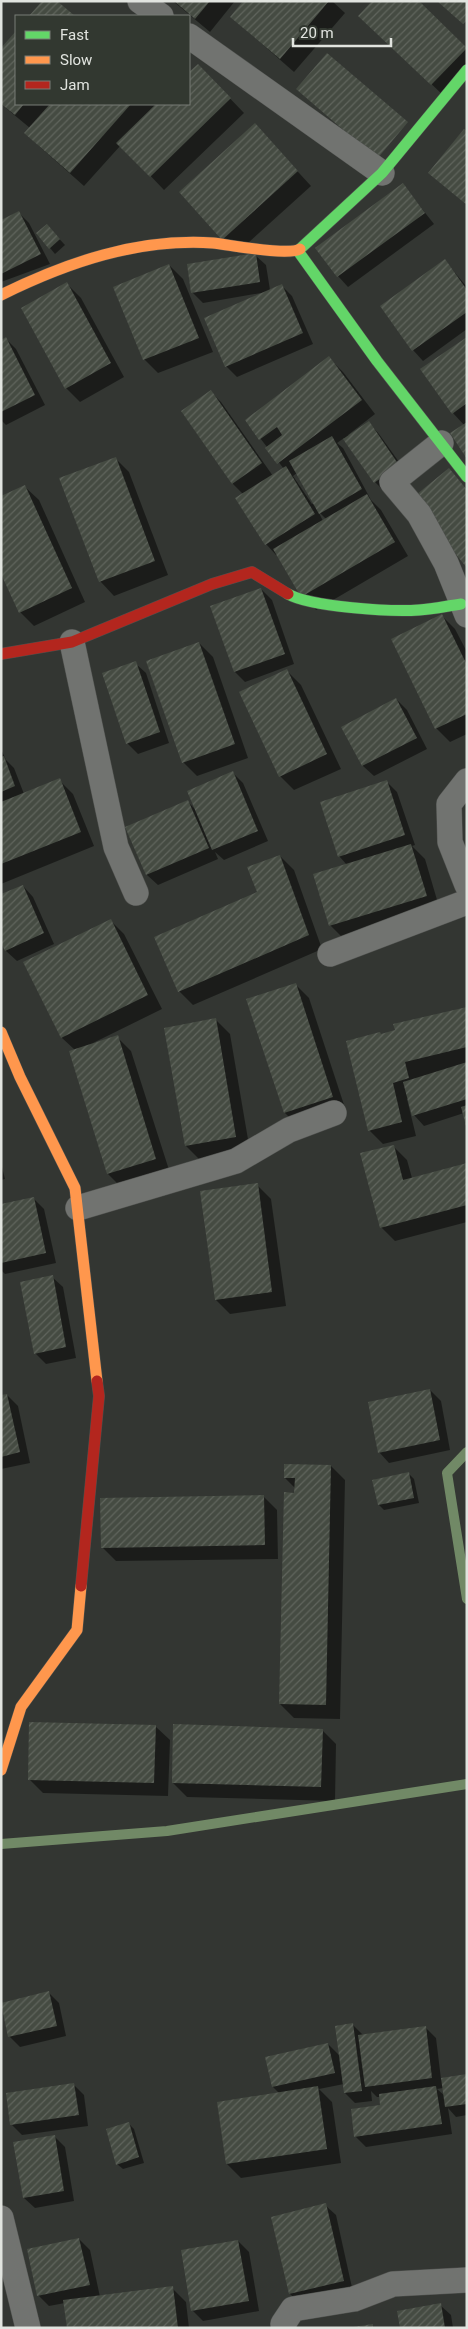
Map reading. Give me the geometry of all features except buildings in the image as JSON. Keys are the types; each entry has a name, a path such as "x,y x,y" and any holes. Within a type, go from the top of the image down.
{"street":[{"path":"140,1 160,15"},
{"path":"190,37 382,173"},
{"path":"1,295 26,281 124,248 174,242 249,247 283,254 298,251 382,173 467,70"},
{"path":"298,251 377,361 467,477"},
{"path":"1,654 72,642 212,584 252,572 297,600 344,606 418,610 464,610 446,563 419,514 392,482 441,443"},
{"path":"72,642 116,847 136,893"},
{"path":"467,781 449,804 450,842 467,885"},
{"path":"330,954 467,902"},
{"path":"1,1770 21,1707 77,1630 99,1396 75,1188 4,1047"},
{"path":"78,1208 236,1161 289,1130 334,1113"},
{"path":"1,2218 28,2328"},
{"path":"284,2328 283,2324 293,2309 354,2299 393,2284 467,2280"}],"waterway":[{"path":"467,1452 447,1473 467,1599"},
{"path":"1,1844 167,1831 467,1784"}],"traffic: fast":[{"path":"300,249 382,173 467,70"},
{"path":"298,251 377,361 467,477"},
{"path":"288,594 299,599 314,602 371,609 419,610 461,604"}],"traffic: slow":[{"path":"1,295 52,272 78,263 104,255 158,244 185,242 213,243 272,251 294,251 300,249"},
{"path":"1,1032 20,1077 75,1188 97,1381"},
{"path":"1,1770 21,1707 77,1630 81,1586"}],"traffic: jam":[{"path":"1,654 72,642 212,584 252,572 288,594"},
{"path":"81,1586 99,1396 97,1381"}]}
